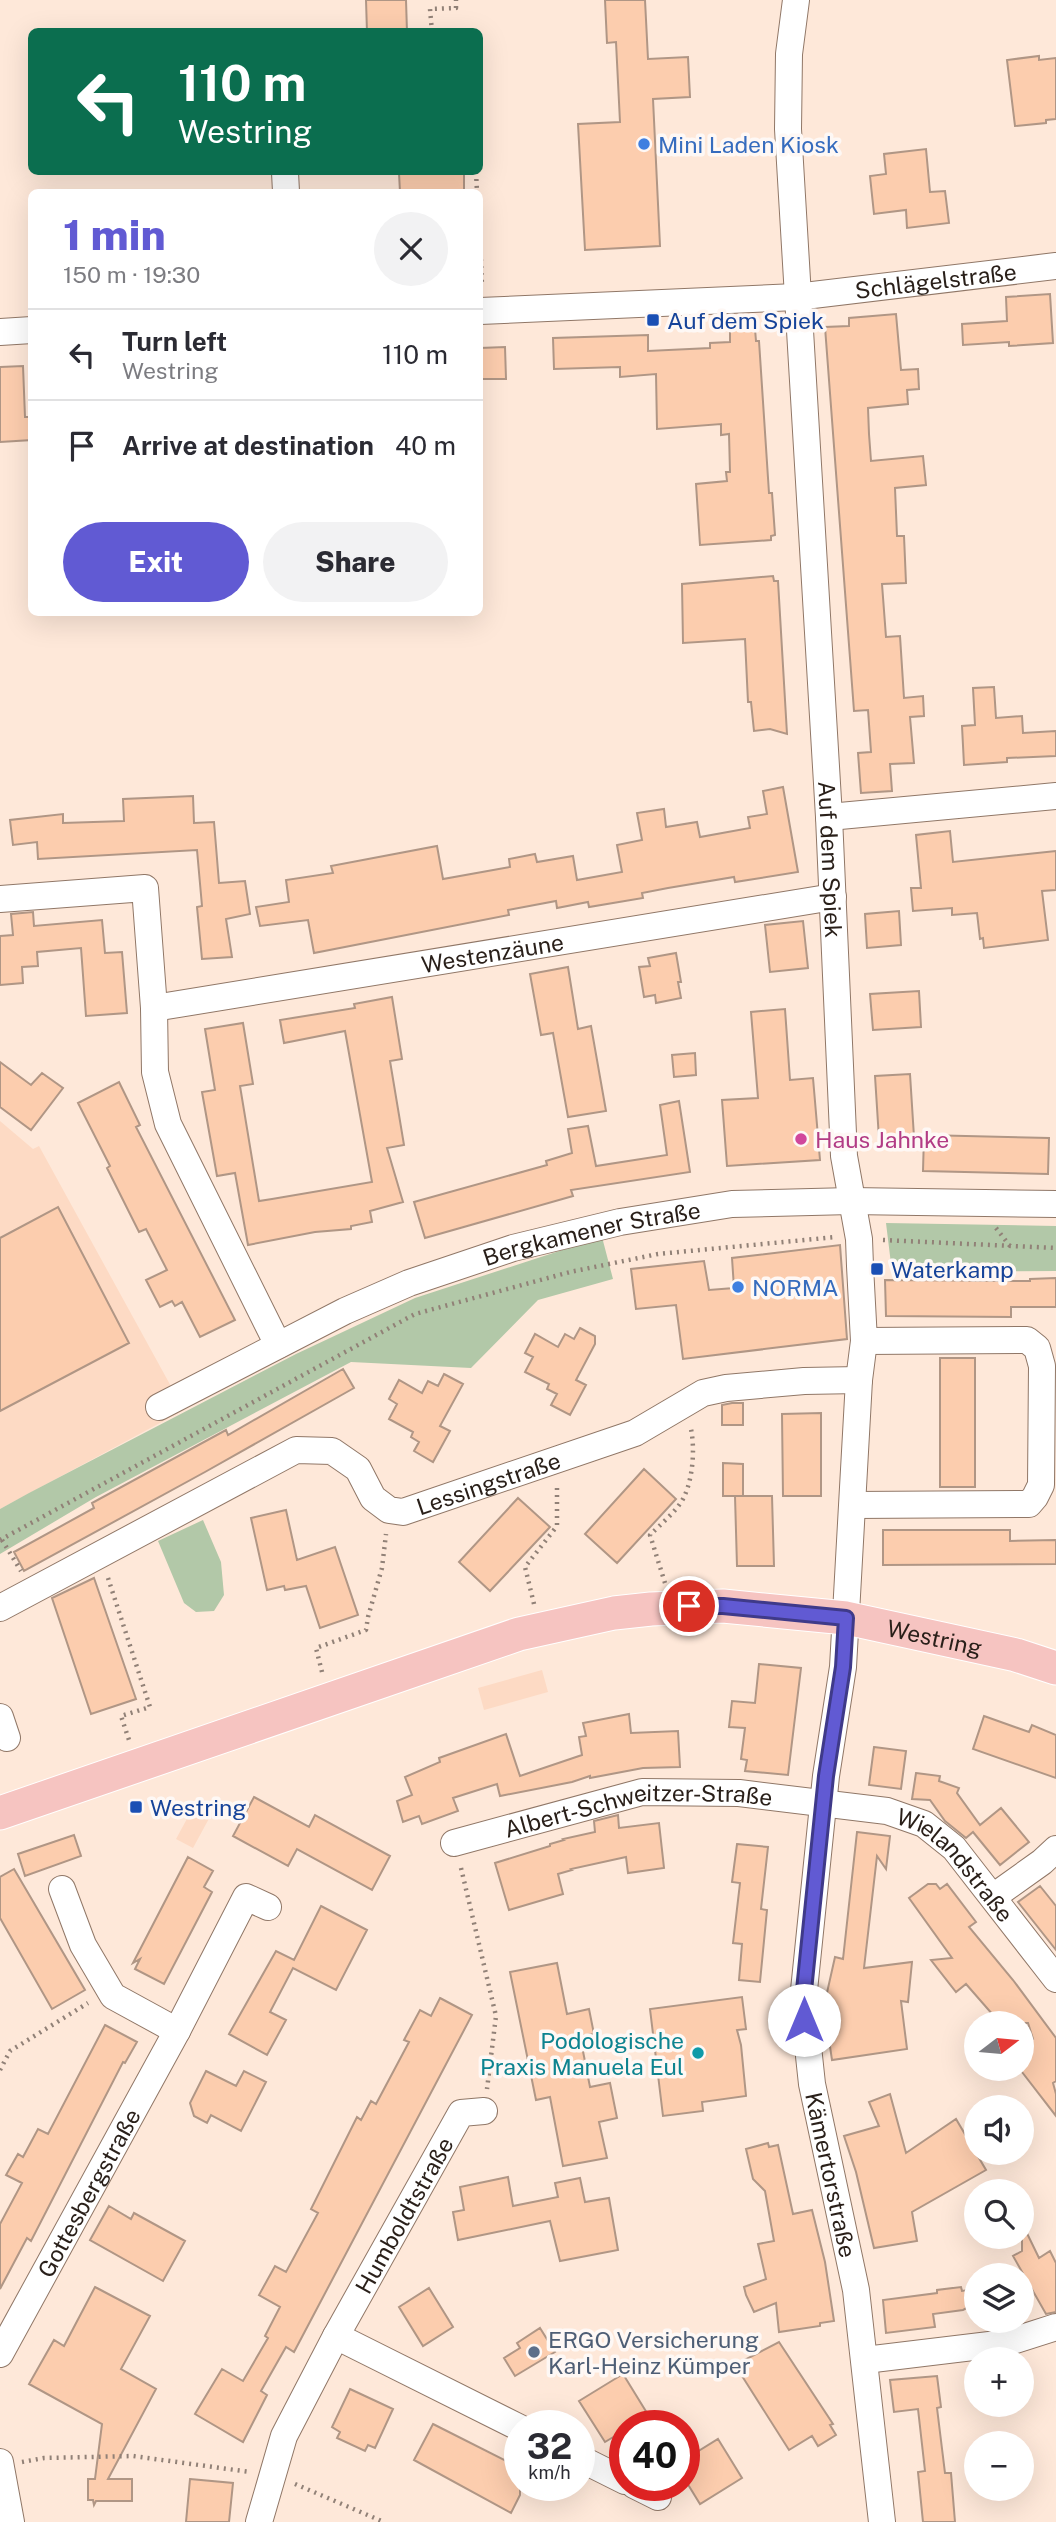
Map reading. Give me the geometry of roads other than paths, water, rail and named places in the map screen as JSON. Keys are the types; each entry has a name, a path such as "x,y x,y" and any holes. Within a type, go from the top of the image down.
{"main road":[{"name":"Westring","path":"1,1813 541,1629 614,1613 723,1606 846,1618 1016,1655 1056,1668"}],"street":[{"name":"Auf dem Spiek","path":"796,0 789,54 788,129 796,297 829,817 844,1156 859,1239 864,1341 859,1380 846,1618"},
{"name":"Schlägelstraße","path":"483,311 796,297 1056,266"},
{"path":"0,332 28,330"},
{"path":"829,817 1056,796"},
{"path":"0,899 145,888 154,1008 155,1072 168,1124 278,1345"},
{"name":"Westenzäune","path":"154,1008 833,897"},
{"name":"Bergkamener Straße","path":"159,1407 345,1311 409,1283 513,1248 620,1222 732,1204 851,1201 1056,1204"},
{"path":"853,1506 1029,1504 1041,1485 1042,1366 1037,1348 1027,1340 864,1341"},
{"name":"Lessingstraße","path":"0,1608 296,1450 332,1451 358,1469 373,1498 389,1510 403,1512 635,1433 702,1393 726,1388 804,1381 859,1380"},
{"name":"Kämertorstraße","path":"846,1618 843,1667 824,1804 803,2000 805,2041 812,2084 856,2290 881,2522"},
{"name":"Albert-Schweitzer-Straße","path":"454,1843 642,1792 739,1793 824,1804"},
{"name":"Wielandstraße","path":"824,1804 887,1811 924,1824 954,1848 1056,1979"},
{"path":"993,1897 1056,1849"},
{"path":"62,1889 83,1945 113,1996 177,2031"},
{"name":"Gottesbergstraße","path":"0,2354 177,2031 246,1897 268,1907"},
{"name":"Humboldtstraße","path":"259,2522 284,2436 336,2336 461,2113 484,2110"},
{"path":"865,2360 1006,2343 1056,2327"},
{"path":"336,2336 504,2420"},
{"path":"0,2464 11,2522"}],"place":[{"name":"Mini Laden Kiosk","path":"644,144"},
{"name":"Auf dem Spiek","path":"653,320"},
{"name":"Haus Jahnke","path":"801,1139"},
{"name":"Waterkamp","path":"877,1269"},
{"name":"NORMA","path":"738,1287"},
{"name":"Westring","path":"136,1807"},
{"name":"Podologische Praxis Manuela Eul","path":"698,2053"},
{"name":"ERGO Versicherung Karl-Heinz Kümper","path":"534,2352"}]}
